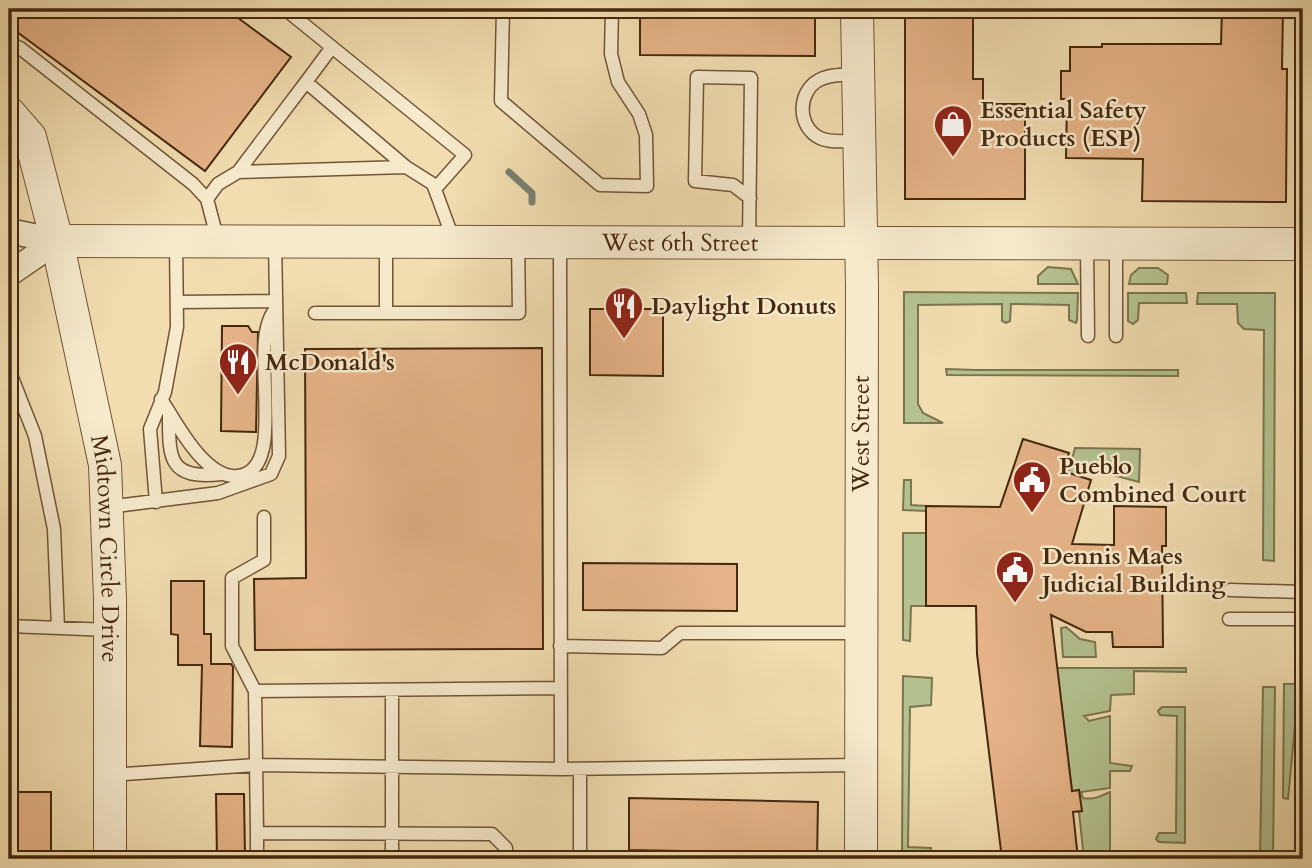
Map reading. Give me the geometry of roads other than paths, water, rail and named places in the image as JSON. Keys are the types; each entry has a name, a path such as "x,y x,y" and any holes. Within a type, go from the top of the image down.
{"street":[{"name":"West Street","path":"857,9 860,241 860,859"},
{"name":"Midtown Circle Drive","path":"9,113 30,137 57,241 105,465 110,630 110,859"},
{"path":"9,231 57,241"},
{"path":"9,274 57,241"},
{"name":"West 6th Street","path":"57,241 1303,244"}],"lane":[{"path":"285,9 465,155 435,190"},
{"path":"503,9 501,101 600,185 647,186 646,135 639,114 618,82 611,54 612,9"},
{"path":"9,43 20,48 193,184 206,199 218,241"},
{"path":"206,199 218,184 238,172 332,47"},
{"path":"858,74 831,76 810,88 804,97 804,118 806,126 817,137 828,141 859,141"},
{"path":"749,241 750,198 751,78 696,77 695,181 733,185 750,198"},
{"path":"306,82 406,167 433,184 454,241"},
{"path":"238,172 406,167"},
{"path":"156,502 150,429 165,393 177,327 176,241"},
{"path":"107,507 218,494 271,474 279,456 275,241"},
{"path":"386,241 386,313"},
{"path":"315,313 519,313 519,241"},
{"path":"560,241 561,769"},
{"path":"1088,336 1102,242"},
{"path":"1102,242 1116,336"},
{"path":"177,302 275,305"},
{"path":"169,412 169,453 173,464 187,473 236,477 250,472 261,459 265,440 264,329 275,305"},
{"path":"9,370 35,436 54,529 58,628"},
{"path":"161,399 198,453 221,474"},
{"path":"257,859 255,691 232,646 232,578 264,560 264,517"},
{"path":"1230,590 1303,592"},
{"path":"1229,620 1303,619"},
{"path":"9,626 110,630"},
{"path":"560,646 662,648 680,633 691,632 860,633"},
{"path":"255,691 561,688"},
{"path":"392,690 392,859"},
{"path":"109,775 256,765 561,769 860,765"},
{"path":"580,769 580,859"},
{"path":"257,833 492,834 506,848 506,859"}],"waterway":[{"path":"509,172 532,193 532,202"}],"place":[{"name":"Essential Safety Products (ESP)","path":"953,158"},
{"name":"Daylight Donuts","path":"624,340"},
{"name":"McDonald's","path":"238,396"},
{"name":"Pueblo Combined Court","path":"1032,514"},
{"name":"Dennis Maes Judicial Building","path":"1015,604"}]}
